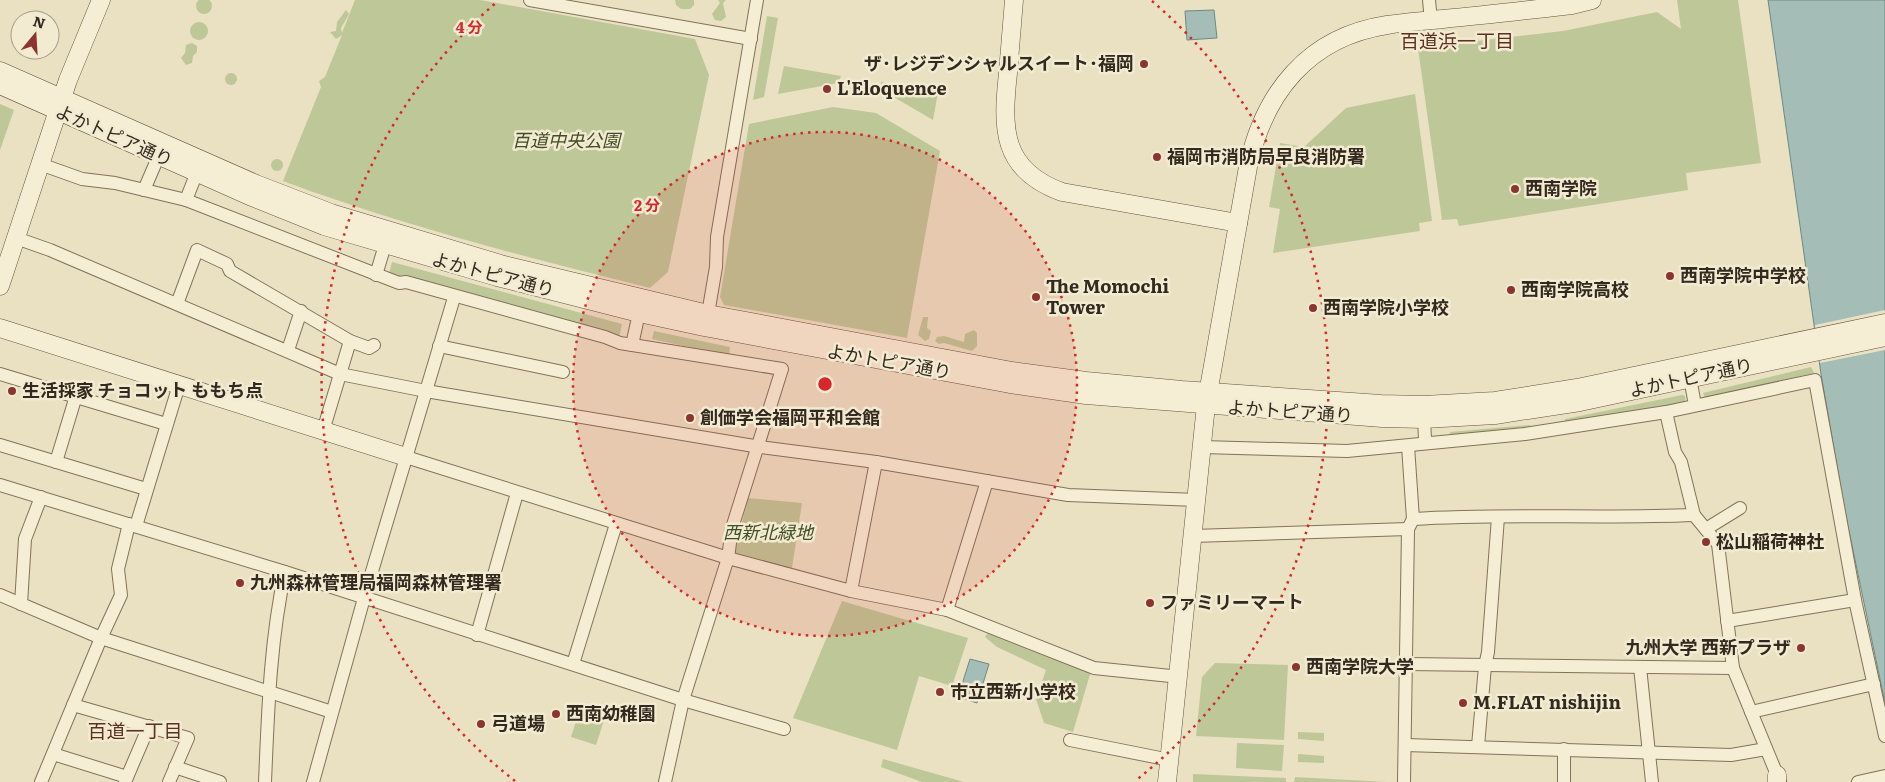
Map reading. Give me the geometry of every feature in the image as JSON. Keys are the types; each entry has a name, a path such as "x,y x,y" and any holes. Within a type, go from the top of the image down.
{"street":[{"path":"0,286 60,105 101,0"},
{"path":"530,0 751,39"},
{"path":"708,314 716,267 718,237 757,0"},
{"path":"1014,0 1004,125 1013,154 1037,181 1062,192 1238,223"},
{"path":"1429,0 1431,21"},
{"path":"1168,782 1207,398 1256,134 1268,107 1291,75 1311,57 1348,36 1386,25 1572,5 1592,0"},
{"name":"よかトピア通り","path":"0,71 60,105 159,155 284,210 385,245 639,313 1010,384 1086,395 1382,404 1495,401 1812,345"},
{"name":"よかトピア通り","path":"0,85 60,105 330,213 504,265 708,314 1012,371 1207,398 1382,418 1424,419 1537,410 1690,378 1812,345"},
{"path":"144,190 159,155"},
{"path":"40,164 82,179 115,183 186,200 376,275 597,334 608,340 782,369 760,446 732,528 728,558 683,700 664,782"},
{"path":"186,200 197,172"},
{"path":"16,238 50,250 288,350 340,374 426,391 760,446 876,462 1068,495 1197,500"},
{"path":"376,275 385,245"},
{"path":"177,304 197,250 227,264 230,271 350,341 369,348 374,346"},
{"path":"313,782 364,598 453,300"},
{"path":"288,350 301,311"},
{"path":"632,345 639,313"},
{"path":"1812,345 1885,323"},
{"path":"0,328 517,493 728,558 850,592 947,610 1094,668 1180,677"},
{"path":"1812,345 1885,337"},
{"path":"323,430 350,341"},
{"path":"439,346 563,372"},
{"path":"0,374 166,424"},
{"path":"1690,378 1696,405"},
{"path":"1202,447 1348,450 1525,434 1666,412 1815,380 1855,600 1885,736"},
{"path":"41,782 101,638 122,595 118,569 179,385"},
{"path":"56,462 76,396"},
{"path":"1666,412 1675,452 1681,462 1694,515 1718,544 1733,668 1778,780"},
{"path":"1424,419 1425,439 1428,442"},
{"path":"0,445 146,489"},
{"path":"1404,782 1410,524 1408,446"},
{"path":"850,592 876,462"},
{"path":"947,610 987,481"},
{"path":"0,485 285,572 683,700 784,729"},
{"path":"477,635 517,493"},
{"path":"21,604 25,539 41,497"},
{"path":"1706,529 1740,508"},
{"path":"1193,536 1410,524 1449,516 1694,515"},
{"path":"1478,746 1485,666 1488,652 1498,517"},
{"path":"573,664 616,524"},
{"path":"265,782 269,690 279,599 285,572"},
{"path":"0,596 101,638 269,690 332,712"},
{"path":"1726,622 1855,600"},
{"path":"1407,664 1733,668"},
{"path":"1640,667 1652,782"},
{"path":"1751,712 1874,684"},
{"path":"73,704 188,738 169,782"},
{"path":"53,754 126,779 149,726"},
{"path":"1070,740 1170,760"},
{"path":"1405,744 1731,754 1766,749"},
{"path":"1564,749 1564,782"},
{"path":"175,767 220,782"},
{"path":"1858,782 1885,776"}],"green space":[{"path":"204,-2 210,0 212,6 210,12 204,14 198,12 196,6 198,0"},
{"name":"百道中央公園","path":"355,0 480,0 695,39 709,75 668,272 650,288 455,237 368,211 283,181 321,87 319,81 325,77 342,35 336,39 330,32 336,31 337,22 346,10 349,14 341,28 342,33"},
{"path":"675,0 694,0 694,5 690,9 681,9 676,5"},
{"path":"718,0 726,0 723,3 726,17 721,21 715,20 712,14 720,3"},
{"path":"1677,0 1738,0 1761,163 1686,173 1688,190 1459,226 1457,219 1442,220 1418,48 1563,31 1657,12 1681,29"},
{"path":"767,16 778,18 764,97 753,100"},
{"path":"199,22 205,25 208,31 205,37 199,40 193,37 190,31 193,25"},
{"path":"192,43 197,46 197,52 193,56 192,63 186,65 181,58 185,53 186,45"},
{"path":"784,66 841,76 838,83 778,94"},
{"path":"229,73 233,73 237,79 233,85 229,85 225,81 225,77"},
{"path":"881,82 938,92 933,120 880,89"},
{"path":"1415,94 1432,221 1419,223 1420,231 1273,253 1280,209 1269,207 1280,143 1304,147 1346,108"},
{"path":"0,104 14,110 0,150"},
{"path":"833,107 876,113 940,151 907,338 724,305 720,297 749,124"},
{"path":"275,159 279,159 283,165 279,171 275,171 271,167 271,163"},
{"path":"392,262 622,324 619,338 389,274"},
{"path":"923,317 928,317 927,328 931,331 929,339 925,341 918,335"},
{"path":"974,330 977,333 977,346 972,351 944,343 939,344 935,341 937,337 944,336 964,342 965,334"},
{"path":"654,331 730,347 729,356 652,339"},
{"path":"1811,367 1814,373 1705,398 1703,393"},
{"path":"1682,395 1685,396 1686,405 1566,425 1565,419"},
{"path":"1530,425 1531,429 1450,437 1450,432"},
{"name":"西新北緑地","path":"748,498 802,503 792,568 734,556"},
{"path":"842,601 968,638 952,686 919,676 897,750 793,718"},
{"path":"989,631 1091,671 1073,732 1044,723 1036,699 1046,670 997,647 985,637"},
{"path":"1215,663 1288,665 1284,740 1196,736 1202,677"},
{"path":"582,703 607,711 596,745 571,737"},
{"path":"1298,732 1324,733 1324,741 1298,739"},
{"path":"1237,743 1284,745 1282,771 1236,768"},
{"path":"1298,754 1324,756 1324,763 1298,762"},
{"path":"883,759 964,782 922,782 881,767"},
{"path":"1193,774 1286,778 1286,782 1193,782"},
{"path":"1295,777 1387,782 1294,782"}],"water":[{"path":"1768,0 1885,0 1885,703 1845,512 1821,374"},
{"path":"1214,10 1217,38 1187,40 1185,11"},
{"path":"970,659 989,664 977,703 958,697"}],"pier":[{"path":"1885,310 1885,350 1820,363 1815,325"}],"place":[{"name":"ザ･レジデンシャルスイート･福岡","path":"1144,64"},
{"name":"L'Eloquence","path":"827,89"},
{"name":"福岡市消防局早良消防署","path":"1157,157"},
{"name":"西南学院","path":"1515,189"},
{"name":"西南学院中学校","path":"1670,276"},
{"name":"西南学院高校","path":"1511,290"},
{"name":"The Momochi Tower","path":"1036,297"},
{"name":"西南学院小学校","path":"1313,308"},
{"name":"生活採家 チョコット ももち点","path":"12,391"},
{"name":"創価学会福岡平和会館","path":"690,418"},
{"name":"松山稲荷神社","path":"1706,542"},
{"name":"九州森林管理局福岡森林管理署","path":"240,583"},
{"name":"ファミリーマート","path":"1150,603"},
{"name":"九州大学 西新プラザ","path":"1801,648"},
{"name":"西南学院大学","path":"1296,667"},
{"name":"市立西新小学校","path":"940,692"},
{"name":"M.FLAT nishijin","path":"1463,703"},
{"name":"西南幼稚園","path":"556,714"},
{"name":"弓道場","path":"481,724"}],"district":[{"name":"百道浜一丁目","path":"1457,41"},
{"name":"百道一丁目","path":"135,731"}]}
